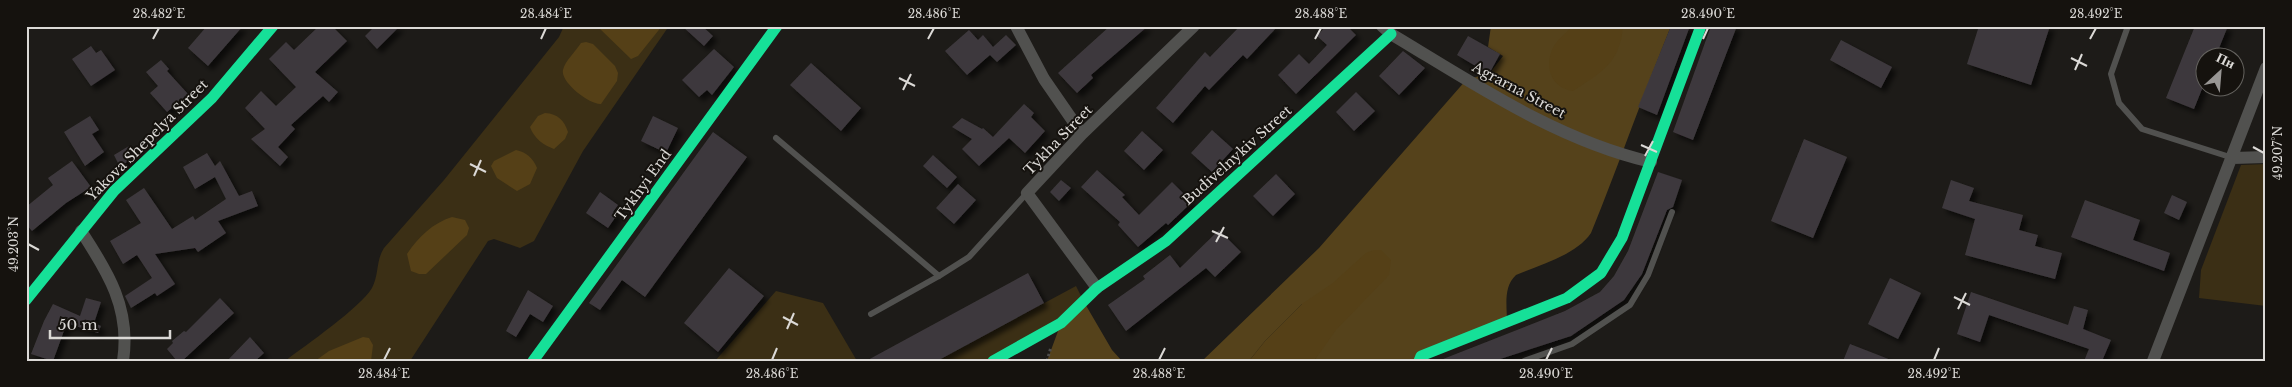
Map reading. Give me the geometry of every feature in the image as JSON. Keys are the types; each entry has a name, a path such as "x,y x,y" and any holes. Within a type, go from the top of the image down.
{"street":[{"name":"Yakova Shepelya Street","path":"26,300 114,190 212,98 273,26"},
{"name":"Tykhyi End","path":"533,361 777,26"},
{"path":"1016,26 1044,79 1082,134"},
{"name":"Tykha Street","path":"1097,288 1027,194 1082,134 1194,26"},
{"path":"1419,361 1421,356 1567,298 1601,273 1622,238 1701,26"},
{"name":"Agrarna Street","path":"1386,30 1501,100 1551,126 1622,155 1650,162"},
{"name":"Budivelnykiv Street","path":"993,361 1061,323 1097,288 1166,241 1386,30"},
{"path":"2153,361 2233,158 2266,68"},
{"path":"2233,158 2266,157"},
{"path":"81,231 115,287 124,329 123,361"}],"lane":[{"path":"2128,26 2111,74 2119,103 2142,129 2233,158"},
{"path":"776,138 939,276"},
{"path":"871,314 969,257 1027,194"},
{"path":"1524,361 1572,344 1630,305 1648,275 1672,212"}],"shaded area":[{"path":"564,26 669,26 583,151 534,241 520,248 494,239 488,241 410,361 285,361 332,326 366,296 376,278 381,253 384,248 444,180 559,37"},
{"path":"597,26 662,26 638,56 631,59"},
{"path":"1491,26 1671,26 1591,233 1576,248 1516,275 1507,291 1507,322 1419,361 1314,361 1319,352 1302,304 1265,341 1249,361 1202,361 1319,248 1467,79 1489,74 1503,56 1488,47"},
{"path":"1572,26 1623,26 1621,39 1614,58 1601,72 1573,91 1559,86 1554,81 1549,68 1549,61 1554,46"},
{"path":"581,43 593,44 615,66 618,73 617,81 601,104 583,97 566,81 563,75 564,67 568,60"},
{"path":"545,113 560,118 568,132 565,139 554,149 539,141 530,127 538,116"},
{"path":"516,150 529,156 537,168 530,184 517,191 497,178 491,166 494,161"},
{"path":"2266,164 2266,306 2199,298 2201,270 2241,165"},
{"path":"452,217 465,220 469,228 467,235 426,274 411,271 407,254 411,248 432,227"},
{"path":"1381,250 1391,260 1389,275 1336,330 1314,361 1249,361 1265,341 1302,304 1333,283 1366,253"},
{"path":"1076,286 1084,302 993,361 937,361"},
{"path":"776,291 823,303 857,361 715,361"},
{"path":"1084,302 1112,350 1122,361 1047,361 1061,323"},
{"path":"363,337 369,338 373,345 371,361 315,361 329,351"}],"building":[{"path":"207,26 243,26 208,66 188,48"},
{"path":"319,26 332,26 347,41 315,72 338,92 329,102 323,96 291,125 295,129 278,147 288,157 280,166 251,139 265,129 245,108 261,91 276,106 296,87 269,59 286,42 294,50"},
{"path":"375,26 400,26 377,49 365,36"},
{"path":"682,26 702,26 713,36 704,46"},
{"path":"1110,26 1148,26 1091,75 1093,78 1077,93 1058,73"},
{"path":"1240,26 1278,26 1247,59 1243,55 1209,90 1205,86 1173,123 1156,108 1205,52 1210,57"},
{"path":"1326,26 1347,26 1356,35 1296,94 1278,75 1299,54 1309,64 1327,45 1317,36"},
{"path":"1671,26 1690,26 1657,115 1638,107"},
{"path":"1711,26 1737,26 1693,140 1673,132"},
{"path":"1979,26 2050,26 2031,85 1967,64"},
{"path":"2195,26 2228,26 2219,48 2194,48 2194,98 2198,98 2194,109 2166,98"},
{"path":"969,30 978,40 983,35 993,47 1006,35 1016,45 997,62 990,55 967,75 945,51"},
{"path":"1468,36 1500,54 1489,74 1457,55"},
{"path":"1841,40 1892,67 1881,88 1830,60"},
{"path":"91,46 96,53 101,50 115,70 91,86 72,59"},
{"path":"714,49 734,67 712,95 707,90 699,97 682,80"},
{"path":"1403,51 1425,68 1399,95 1379,76"},
{"path":"161,60 169,69 167,71 188,94 167,112 150,93 158,86 146,72"},
{"path":"811,63 861,108 841,131 790,85"},
{"path":"1356,92 1375,111 1354,131 1336,112"},
{"path":"1024,104 1034,113 1031,117 1045,131 1025,153 1009,138 979,166 962,149 972,139 952,127 962,118 983,128 993,137"},
{"path":"90,116 99,130 92,134 104,152 85,166 64,132"},
{"path":"653,116 678,128 666,153 641,141"},
{"path":"1212,130 1233,149 1212,172 1191,153"},
{"path":"1142,131 1163,150 1144,170 1124,151"},
{"path":"713,132 747,157 645,297 622,280 600,310 589,303"},
{"path":"1804,139 1847,157 1813,238 1771,221"},
{"path":"129,146 135,156 120,167 114,155"},
{"path":"207,153 215,166 220,161 239,196 252,191 258,206 218,221 226,233 198,252 195,248 155,254 175,284 157,296 155,293 131,308 125,296 152,278 137,255 123,264 110,241 141,223 126,200 144,188 172,229 193,216 195,220 226,199 215,177 195,189 183,167"},
{"path":"933,155 957,177 947,188 923,166"},
{"path":"72,161 91,187 66,203 32,231 26,224 26,207 53,185 48,178"},
{"path":"1097,170 1125,195 1122,197 1139,215 1172,182 1192,202 1168,225 1166,223 1138,247 1118,225 1120,222 1081,187"},
{"path":"1658,172 1682,180 1673,207 1667,210 1642,274 1624,300 1571,336 1494,361 1438,361 1565,311 1600,292 1614,276 1628,251"},
{"path":"1276,174 1295,194 1273,216 1253,196"},
{"path":"1061,180 1071,188 1059,201 1050,192"},
{"path":"1951,180 1974,188 1969,201 2023,215 2019,230 2038,235 2035,246 2062,253 2055,279 1965,255 1975,219 1942,208"},
{"path":"958,184 976,200 954,224 936,208"},
{"path":"600,192 618,205 613,212 617,215 608,228 586,213"},
{"path":"2172,195 2187,202 2179,220 2164,213"},
{"path":"2085,200 2140,220 2133,240 2170,253 2164,271 2071,237"},
{"path":"1219,230 1241,252 1215,277 1206,268 1126,331 1108,305 1145,279 1143,276 1170,255 1180,268"},
{"path":"729,268 764,296 718,352 684,323"},
{"path":"1028,273 1044,303 937,361 866,361"},
{"path":"1890,278 1921,293 1898,339 1868,324"},
{"path":"528,290 553,306 543,322 530,314 516,337 506,331"},
{"path":"1971,292 2068,325 2074,306 2088,310 2083,329 2111,340 2102,361 2084,361 2089,349 1989,315 1980,342 1957,334"},
{"path":"86,298 101,302 94,323 101,326 98,333 69,324 67,329 65,328 53,361 31,354 53,304 80,316"},
{"path":"220,298 234,313 182,361 177,361 167,349 173,343 172,341 184,331 186,332"},
{"path":"250,337 264,353 255,361 227,361"},
{"path":"1850,344 1891,360 1891,361 1843,361"}],"traffic: fast":[{"path":"26,300 114,191 212,98 273,26"},
{"path":"533,361 777,26"},
{"path":"1419,361 1421,356 1567,298 1601,273 1622,238 1701,26"},
{"path":"993,361 1061,323 1097,288 1166,241 1391,34"}]}
